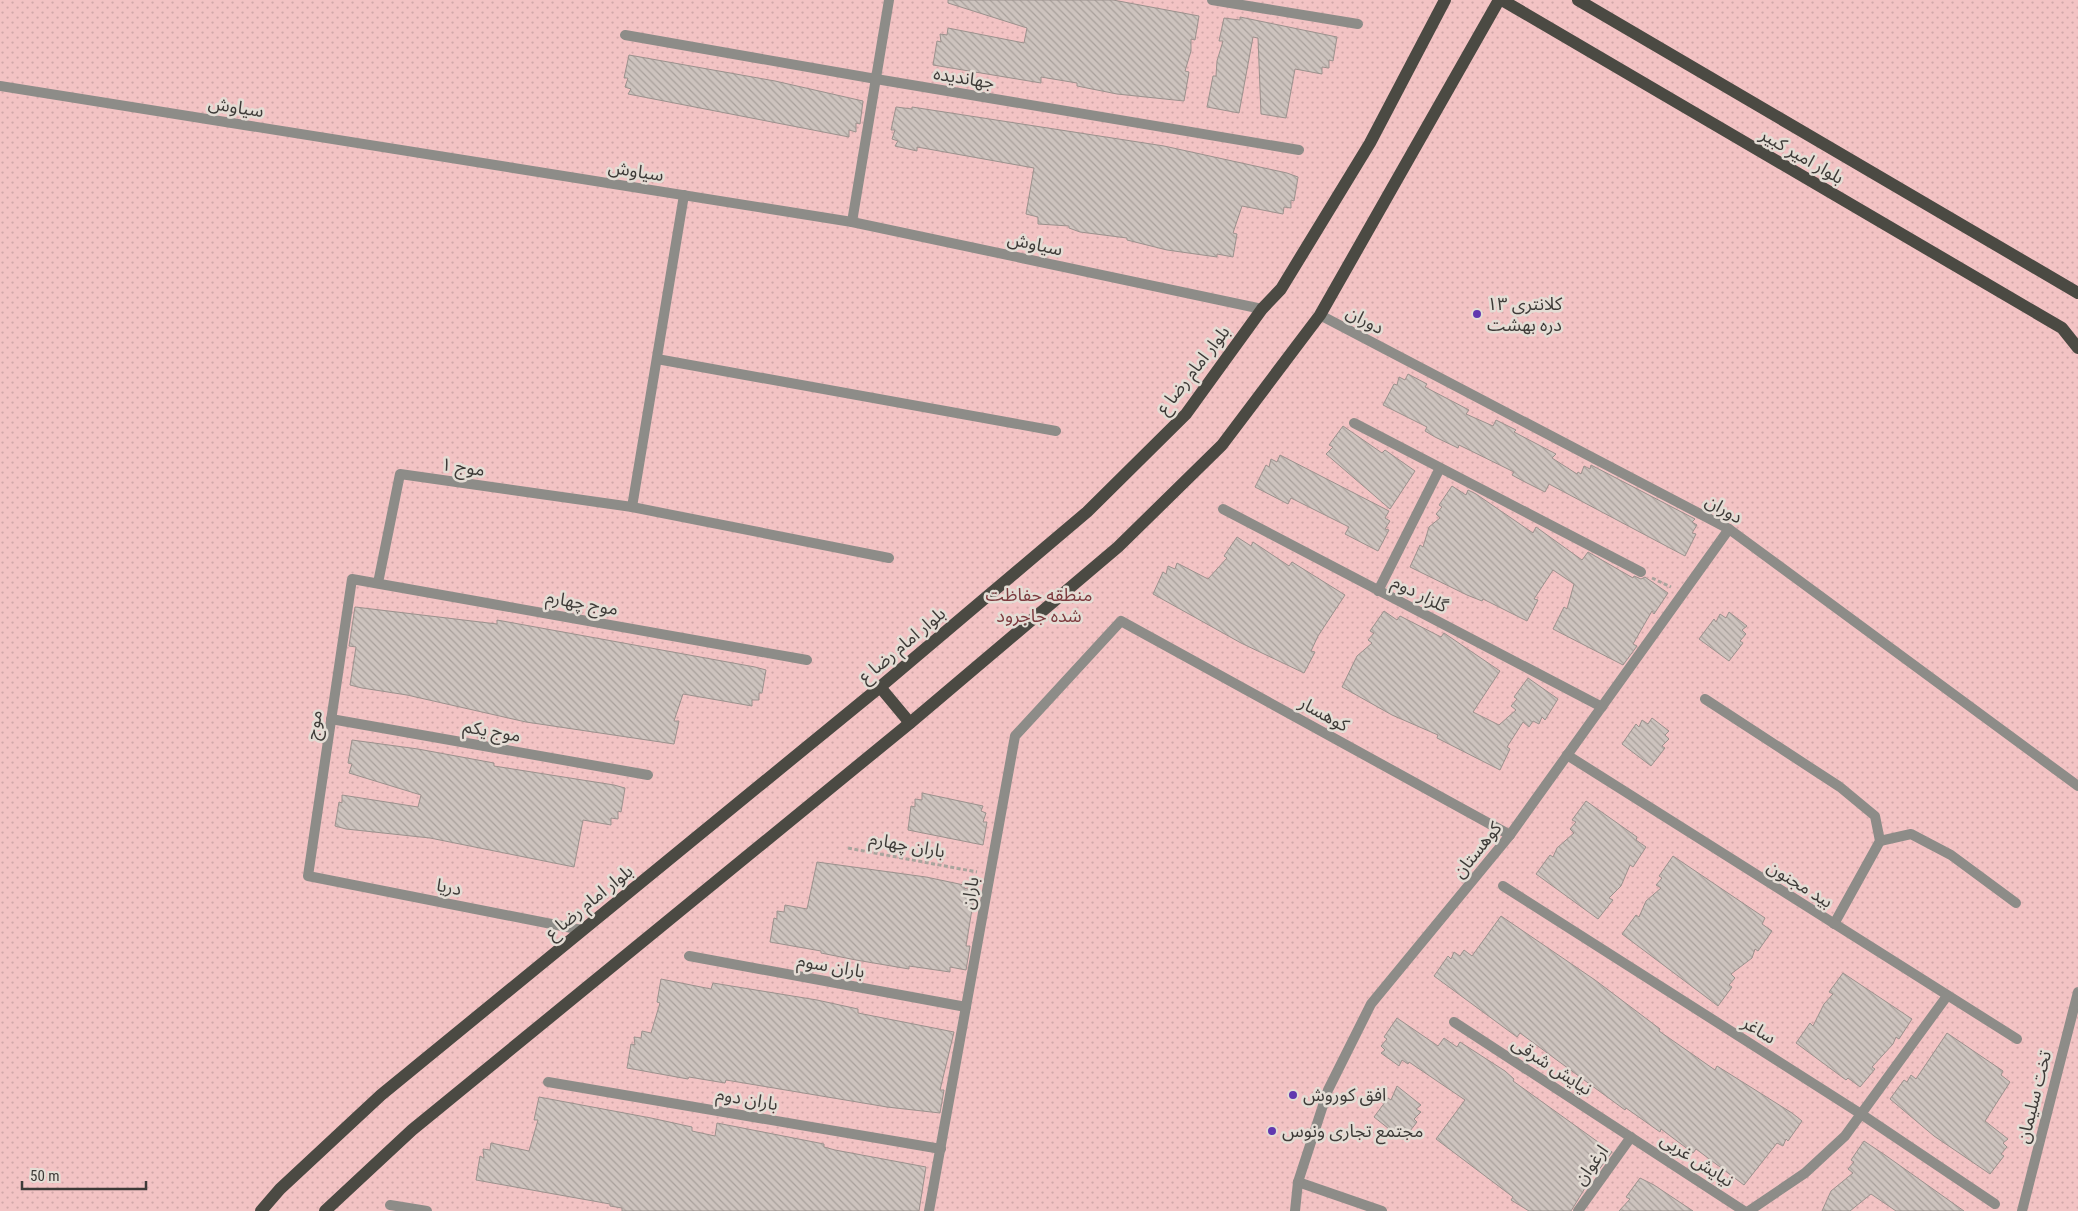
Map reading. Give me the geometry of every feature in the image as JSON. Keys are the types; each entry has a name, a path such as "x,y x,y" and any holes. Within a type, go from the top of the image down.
{"main road":[{"name":"بلوار امام رضا ع","path":"261,1211 280,1188 381,1095 880,687 1101,498 1186,414 1262,309 1281,289 1370,143 1445,0"},
{"path":"325,1211 412,1130 910,723 1118,547 1222,445 1320,314 1501,0"},
{"name":"بلوار امیر کبیر","path":"1501,0 2062,328 2078,348"},
{"name":"بلوار امیر کبیر","path":"1578,0 2078,293"},
{"path":"880,687 910,723"}],"street":[{"path":"852,222 889,0"},
{"path":"1212,0 1358,24"},
{"name":"جهاندیده","path":"625,35 876,80 1299,150"},
{"name":"سیاوش","path":"0,86 852,222 1262,309"},
{"path":"684,195 632,507 889,558"},
{"name":"دوران","path":"1320,314 1728,529 2078,786"},
{"path":"657,359 1056,431"},
{"path":"1354,423 1641,572"},
{"path":"1378,590 1440,468"},
{"name":"موج ۱","path":"378,583 400,474 632,507"},
{"name":"گلزار دوم","path":"1223,509 1602,707"},
{"name":"کوهستان","path":"1295,1211 1298,1182 1328,1090 1371,1004 1510,835 1728,529"},
{"name":"موج چهارم","path":"352,578 807,660"},
{"name":"موج","path":"308,876 352,578"},
{"name":"کوهسار","path":"1121,621 1510,835"},
{"name":"باران","path":"929,1211 1015,736 1121,621"},
{"path":"1705,699 1840,787 1875,816 1880,841 1834,924"},
{"name":"موج یکم","path":"332,719 648,775"},
{"name":"بید مجنون","path":"1567,755 2016,1039"},
{"path":"1880,841 1911,834 1951,856 2016,903"},
{"name":"دریا","path":"308,876 582,930"},
{"name":"ساغر","path":"1503,886 1861,1114 1995,1204"},
{"name":"باران سوم","path":"689,956 966,1007"},
{"name":"تخت سلیمان","path":"2022,1211 2078,992"},
{"path":"1749,1211 1805,1173 1845,1136 1948,996"},
{"name":"نیایش شرقی","path":"1454,1022 1631,1137"},
{"name":"باران دوم","path":"548,1082 941,1148"},
{"name":"ارغوان","path":"1578,1211 1631,1137"},
{"name":"نیایش غربی","path":"1631,1137 1744,1211"},
{"path":"1298,1182 1382,1211"},
{"path":"390,1205 427,1211"}],"path":[{"path":"1641,572 1683,593"},
{"name":"باران چهارم","path":"848,848 990,874"}],"green space":[{"name":"منطقه حفاظت شده جاجرود","path":"0,0 2078,0 2078,1211 0,1211"}],"building":[{"path":"948,0 1113,0 1199,16 1195,40 1191,39 1191,51 1185,71 1189,72 1184,101 1117,94 1077,86 1077,83 1041,77 1041,83 933,65 937,41 941,42 940,34 947,35 948,28 1024,43 1027,28 948,3"},
{"path":"1240,17 1337,37 1333,61 1329,60 1329,68 1322,67 1322,74 1295,69 1286,118 1261,114 1258,38 1253,37 1239,113 1207,107 1223,41 1219,41 1224,18 1240,20"},
{"path":"629,55 775,81 863,101 860,124 856,123 856,132 849,130 849,137 628,94 631,89 625,87 628,78 624,78"},
{"path":"896,107 912,109 912,107 1164,146 1287,173 1298,177 1294,201 1291,200 1291,208 1284,207 1283,214 1242,206 1233,233 1237,234 1233,257 1217,254 1217,257 1167,250 1127,240 1127,238 1080,232 1069,228 1069,226 1038,224 1038,217 1026,214 1034,168 917,147 917,151 895,146 898,141 892,139 895,130 891,130"},
{"path":"1408,374 1427,384 1425,387 1469,410 1466,414 1493,426 1496,420 1516,430 1514,432 1556,454 1552,458 1577,474 1578,472 1581,474 1584,466 1590,469 1591,465 1695,519 1692,522 1697,525 1692,533 1696,534 1685,556 1549,484 1545,492 1512,475 1514,472 1459,445 1458,448 1435,437 1425,431 1427,427 1383,405 1394,384 1397,385 1399,377 1405,380"},
{"path":"1343,426 1382,453 1385,450 1415,471 1390,509 1326,454 1333,447 1329,445"},
{"path":"1280,455 1389,511 1385,518 1390,521 1385,529 1389,530 1378,551 1345,534 1349,527 1291,498 1288,504 1255,487 1266,465 1269,467 1271,459 1277,462"},
{"path":"1452,486 1466,495 1468,490 1476,494 1533,533 1536,527 1582,560 1588,552 1633,578 1634,576 1641,579 1645,577 1668,593 1654,614 1652,611 1633,644 1637,646 1623,665 1553,629 1564,607 1567,609 1574,584 1553,570 1534,599 1538,600 1527,621 1483,599 1482,601 1467,595 1410,567 1420,545 1423,547 1429,527 1440,518 1436,514 1442,507 1439,505"},
{"path":"1237,537 1251,546 1253,542 1289,566 1292,562 1345,595 1318,636 1311,651 1315,652 1304,673 1241,643 1153,594 1163,572 1166,574 1168,566 1175,569 1177,563 1208,579 1227,558 1224,556"},
{"path":"355,607 497,624 497,620 755,667 766,670 762,693 759,693 759,700 752,700 752,706 683,694 674,721 679,721 674,744 526,722 407,695 362,688 350,685 356,647 349,646"},
{"path":"1384,611 1397,620 1400,616 1441,637 1444,633 1500,671 1473,712 1499,725 1516,710 1511,706 1517,699 1514,697 1528,678 1558,699 1545,720 1542,717 1539,724 1533,721 1529,727 1523,722 1507,747 1510,749 1500,770 1437,738 1438,735 1392,715 1342,687 1357,656 1372,643 1368,640 1374,633 1370,631"},
{"path":"1729,612 1747,626 1742,630 1746,634 1740,641 1743,643 1729,661 1699,639 1714,619 1716,622 1720,614 1726,618"},
{"path":"1652,718 1669,731 1665,735 1669,739 1662,746 1665,748 1651,766 1622,744 1636,724 1639,727 1642,720 1648,724"},
{"path":"352,740 418,749 494,763 494,766 614,785 625,788 621,812 618,811 618,819 611,818 611,825 583,820 574,867 430,838 346,829 335,826 339,802 342,803 342,795 418,807 421,795 349,773 352,764 348,763"},
{"path":"922,793 983,806 981,811 986,813 983,822 987,822 983,845 908,830 911,806 915,807 915,799 922,800"},
{"path":"1586,801 1637,837 1636,840 1646,847 1633,867 1630,865 1621,886 1609,898 1613,900 1598,919 1536,874 1550,855 1553,857 1557,848 1574,833 1570,829 1576,822 1572,820"},
{"path":"1673,856 1765,918 1762,924 1772,931 1758,951 1755,949 1752,958 1731,974 1735,978 1729,985 1732,987 1718,1006 1622,934 1636,915 1639,917 1646,901 1661,888 1656,885 1662,878 1659,876"},
{"path":"817,862 926,877 964,885 964,888 975,891 966,946 970,946 966,970 950,967 950,972 909,966 909,969 770,942 774,918 777,919 777,911 784,912 785,905 807,909"},
{"path":"1501,916 1595,980 1660,1029 1659,1031 1715,1070 1717,1066 1792,1113 1802,1121 1788,1141 1786,1139 1783,1146 1777,1143 1744,1185 1696,1149 1693,1153 1661,1129 1660,1132 1626,1108 1625,1110 1520,1033 1517,1037 1434,976 1448,956 1451,959 1454,952 1460,956 1464,950 1472,956"},
{"path":"1843,973 1912,1019 1899,1039 1896,1037 1893,1044 1872,1067 1875,1069 1860,1087 1848,1078 1846,1080 1796,1043 1810,1023 1813,1026 1824,1004 1833,994 1829,992"},
{"path":"661,979 711,989 713,983 817,1000 858,1009 858,1013 954,1032 940,1090 944,1090 940,1113 887,1107 726,1080 725,1083 689,1077 688,1079 627,1068 631,1044 635,1045 634,1037 641,1038 642,1031 651,1033 660,1003 657,1002"},
{"path":"1397,1018 1438,1046 1444,1038 1457,1047 1460,1042 1505,1071 1514,1079 1513,1081 1612,1152 1598,1171 1596,1170 1571,1211 1529,1211 1511,1200 1513,1197 1436,1139 1465,1100 1409,1062 1408,1064 1402,1060 1399,1066 1381,1053 1385,1050 1381,1046 1387,1039 1384,1037"},
{"path":"1947,1033 2003,1071 2001,1075 2010,1082 1985,1121 2008,1139 2003,1143 2007,1147 2001,1154 2004,1156 1990,1174 1934,1136 1890,1099 1904,1080 1907,1082 1911,1075 1916,1079"},
{"path":"1397,1086 1421,1105 1416,1109 1421,1112 1414,1119 1417,1122 1403,1140 1374,1117 1388,1098 1391,1100"},
{"path":"539,1097 692,1127 692,1131 715,1136 717,1123 824,1144 824,1147 835,1150 926,1167 919,1211 622,1211 622,1208 610,1206 610,1204 476,1180 480,1156 484,1158 483,1149 490,1150 491,1143 529,1151 538,1120 534,1120"},
{"path":"1864,1141 1964,1211 1896,1211 1871,1194 1850,1211 1822,1211 1831,1191 1853,1173 1848,1169 1854,1162 1851,1160"},
{"path":"1640,1178 1693,1211 1619,1211 1630,1199 1626,1197"}],"place":[{"name":"کلانتری ۱۳ دره بهشت","path":"1477,314"},
{"name":"افق کوروش","path":"1293,1095"},
{"name":"مجتمع تجاری ونوس","path":"1272,1131"}]}
